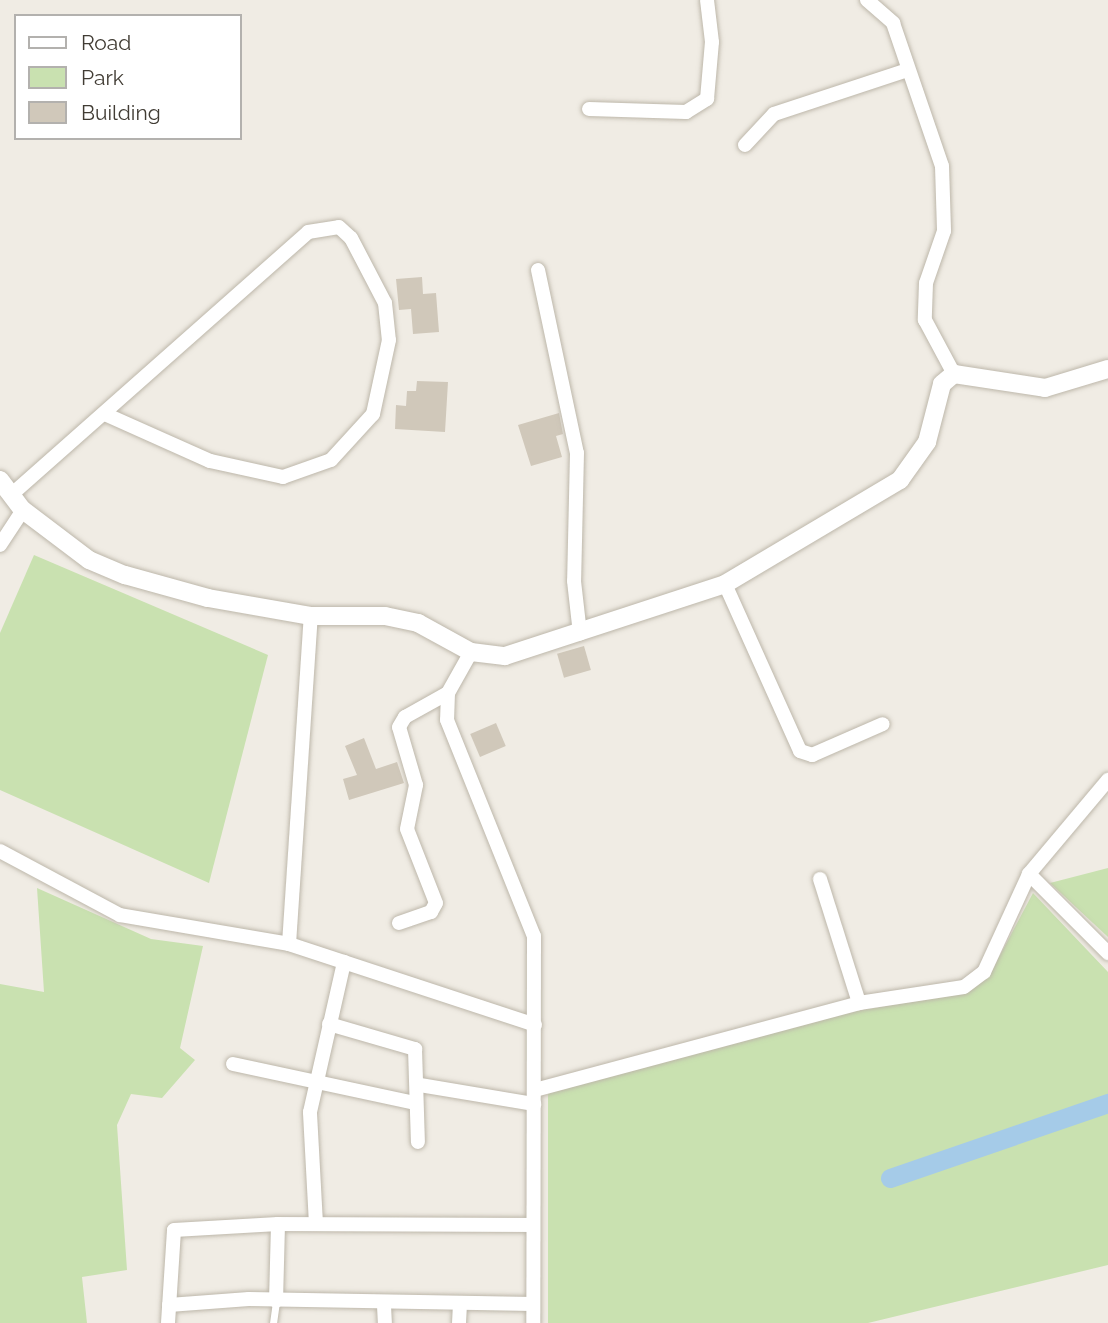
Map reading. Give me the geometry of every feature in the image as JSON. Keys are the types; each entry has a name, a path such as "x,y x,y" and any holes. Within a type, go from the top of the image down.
{"street":[{"path":"589,109 686,112 707,99 712,42 707,0"},
{"path":"867,0 893,23 942,166 944,231 926,283 925,320 954,374"},
{"path":"745,145 774,114 908,70"},
{"path":"11,495 307,232 339,227 351,238 385,303 389,340 373,414 331,460 283,477 210,461 105,414"},
{"path":"538,270 578,453 574,581 580,634"},
{"path":"0,480 23,510 89,560 125,575 208,598 311,616 385,616 418,623 471,652 505,656 580,634 725,584 900,480 927,443 942,384 954,374 1045,388 1108,369"},
{"path":"0,545 23,510"},
{"path":"725,584 800,751 812,755 883,724"},
{"path":"289,944 311,616"},
{"path":"471,652 448,693 447,720 534,936 533,1323"},
{"path":"399,923 432,912 436,903 407,829 416,785 400,727 405,717 448,693"},
{"path":"420,1085 534,1097 859,1003 964,987 984,972 1029,874 1108,780"},
{"path":"0,851 120,915 289,944 535,1025"},
{"path":"1029,874 1108,953"},
{"path":"820,879 859,1003"},
{"path":"316,1224 310,1112 344,962"},
{"path":"329,1024 415,1049 420,1085 415,1103 418,1142"},
{"path":"233,1064 415,1103"},
{"path":"168,1323 174,1230 278,1224 532,1224"},
{"path":"276,1301 278,1224"},
{"path":"169,1305 276,1301 384,1306 533,1304"},
{"path":"459,1323 460,1303"},
{"path":"384,1306 385,1323"}],"lane":[{"path":"274,1323 276,1301"}],"green space":[{"path":"34,555 268,655 209,883 0,790 0,633"},
{"path":"1108,868 1108,937 1050,883"},
{"path":"37,888 151,939 203,946 180,1048 195,1060 162,1098 131,1094 117,1125 127,1270 82,1277 87,1323 0,1323 0,984 44,992"},
{"path":"1033,893 1108,972 1108,1265 868,1323 548,1323 548,1083 762,1027 958,994 989,976"}],"building":[{"path":"422,277 423,294 436,293 439,332 413,334 411,309 399,310 396,279"},
{"path":"417,381 448,382 445,432 395,429 396,405 406,406 407,391 416,391"},
{"path":"559,413 563,434 556,436 562,457 531,466 518,425"},
{"path":"584,646 591,670 564,678 557,654"},
{"path":"496,723 506,746 480,757 470,734"},
{"path":"364,738 376,769 397,762 404,783 349,800 343,779 357,775 345,746"}],"waterway":[{"path":"890,1178 1108,1103"}]}
